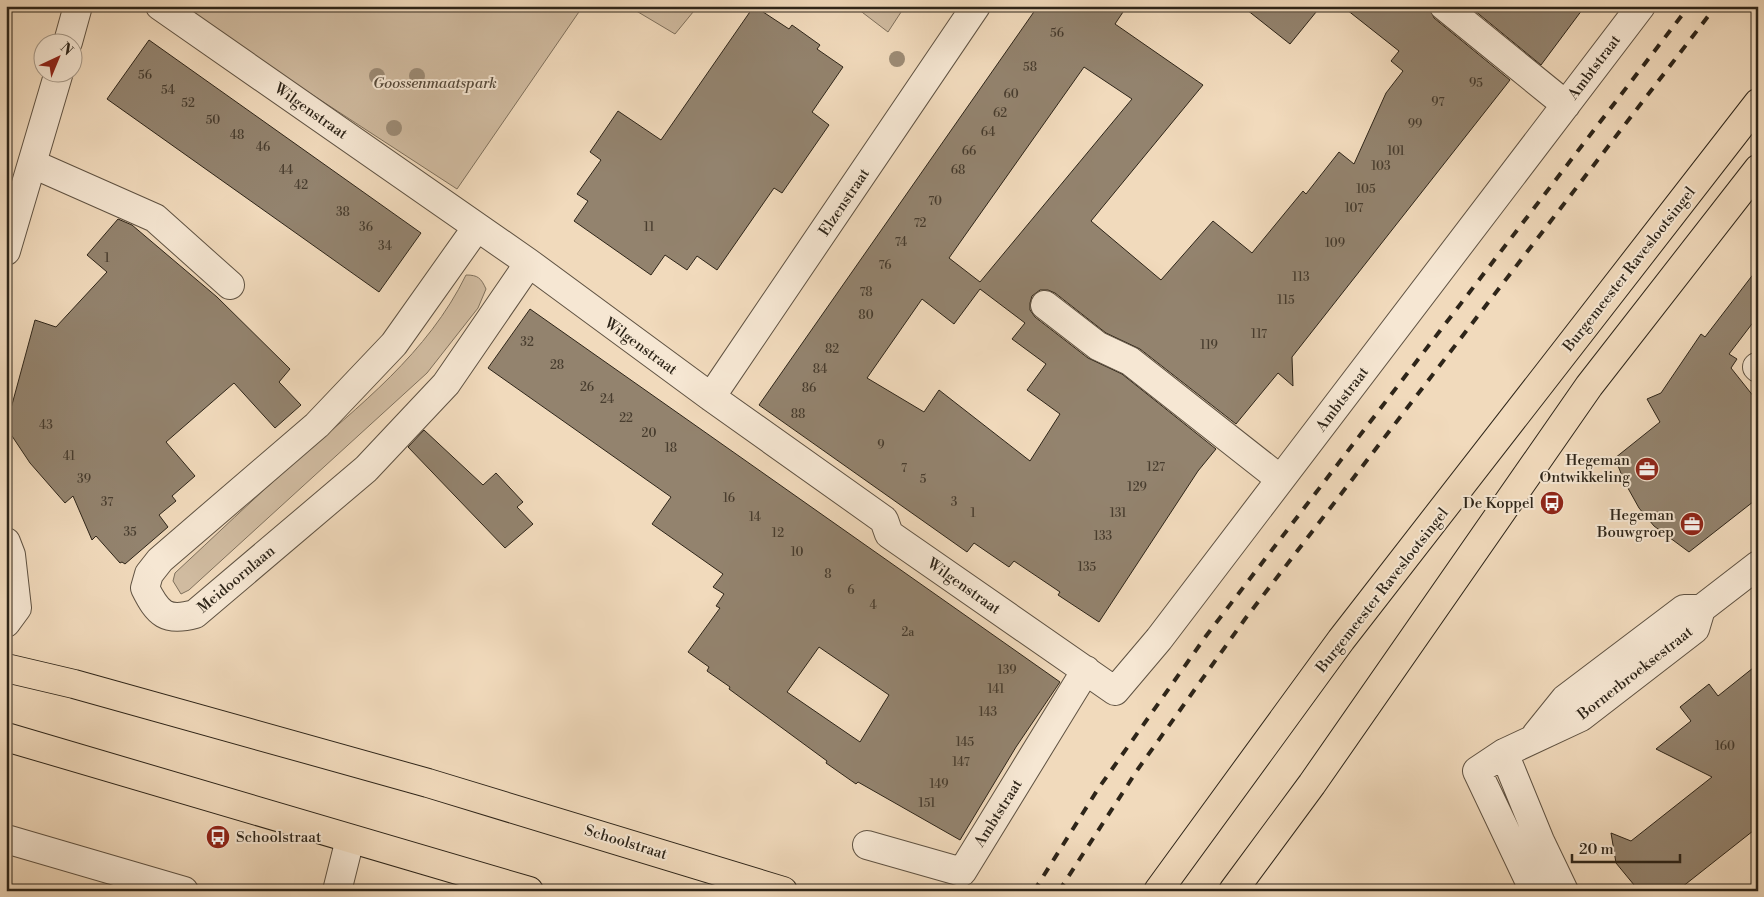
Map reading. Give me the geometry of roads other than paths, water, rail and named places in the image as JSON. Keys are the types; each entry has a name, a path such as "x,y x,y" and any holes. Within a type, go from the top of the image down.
{"main road":[{"name":"Burgemeester Raveslootsingel","path":"1158,891 1341,640 1758,103"},
{"path":"1233,891 1312,784 1589,386 1758,169"},
{"name":"Schoolstraat","path":"6,668 74,684 428,783 783,891"},
{"path":"9,734 350,839 529,891"}],"street":[{"path":"71,32 78,6"},
{"name":"Wilgenstraat","path":"160,6 529,263 711,397 884,520 889,534 1115,691"},
{"name":"Elzenstraat","path":"711,397 976,6"},
{"name":"Ambtstraat","path":"1444,6 1566,104"},
{"name":"Ambtstraat","path":"1115,691 1159,639 1641,6"},
{"path":"6,251 56,82"},
{"path":"33,164 155,218 230,285"},
{"name":"Meidoornlaan","path":"477,227 394,344 316,425 160,560 149,574 145,588 152,603 163,614 178,619 195,614 366,469 446,384 529,263"},
{"path":"1045,305 1098,346 1130,361 1280,479"},
{"path":"6,542 11,555 17,608 6,623"},
{"name":"Bornerbroeksestraat","path":"1534,891 1477,771 1504,753 1581,717 1695,629 1701,609 1758,565"},
{"name":"Ambtstraat","path":"867,845 962,872 1086,670"},
{"path":"1504,753 1540,841 1564,891"},
{"path":"6,839 184,891"},
{"path":"337,891 350,839"}],"railway":[{"path":"1034,891 1098,789 1206,636 1689,6"},
{"path":"1059,891 1138,769 1245,619 1716,6"}],"place":[{"name":"Hegeman Ontwikkeling","path":"1647,469"},
{"name":"De Koppel","path":"1552,503"},
{"name":"Hegeman Bouwgroep","path":"1692,524"},
{"name":"Schoolstraat","path":"218,837"}],"park label":[{"name":"Goossenmaatspark","path":"435,83"}]}
